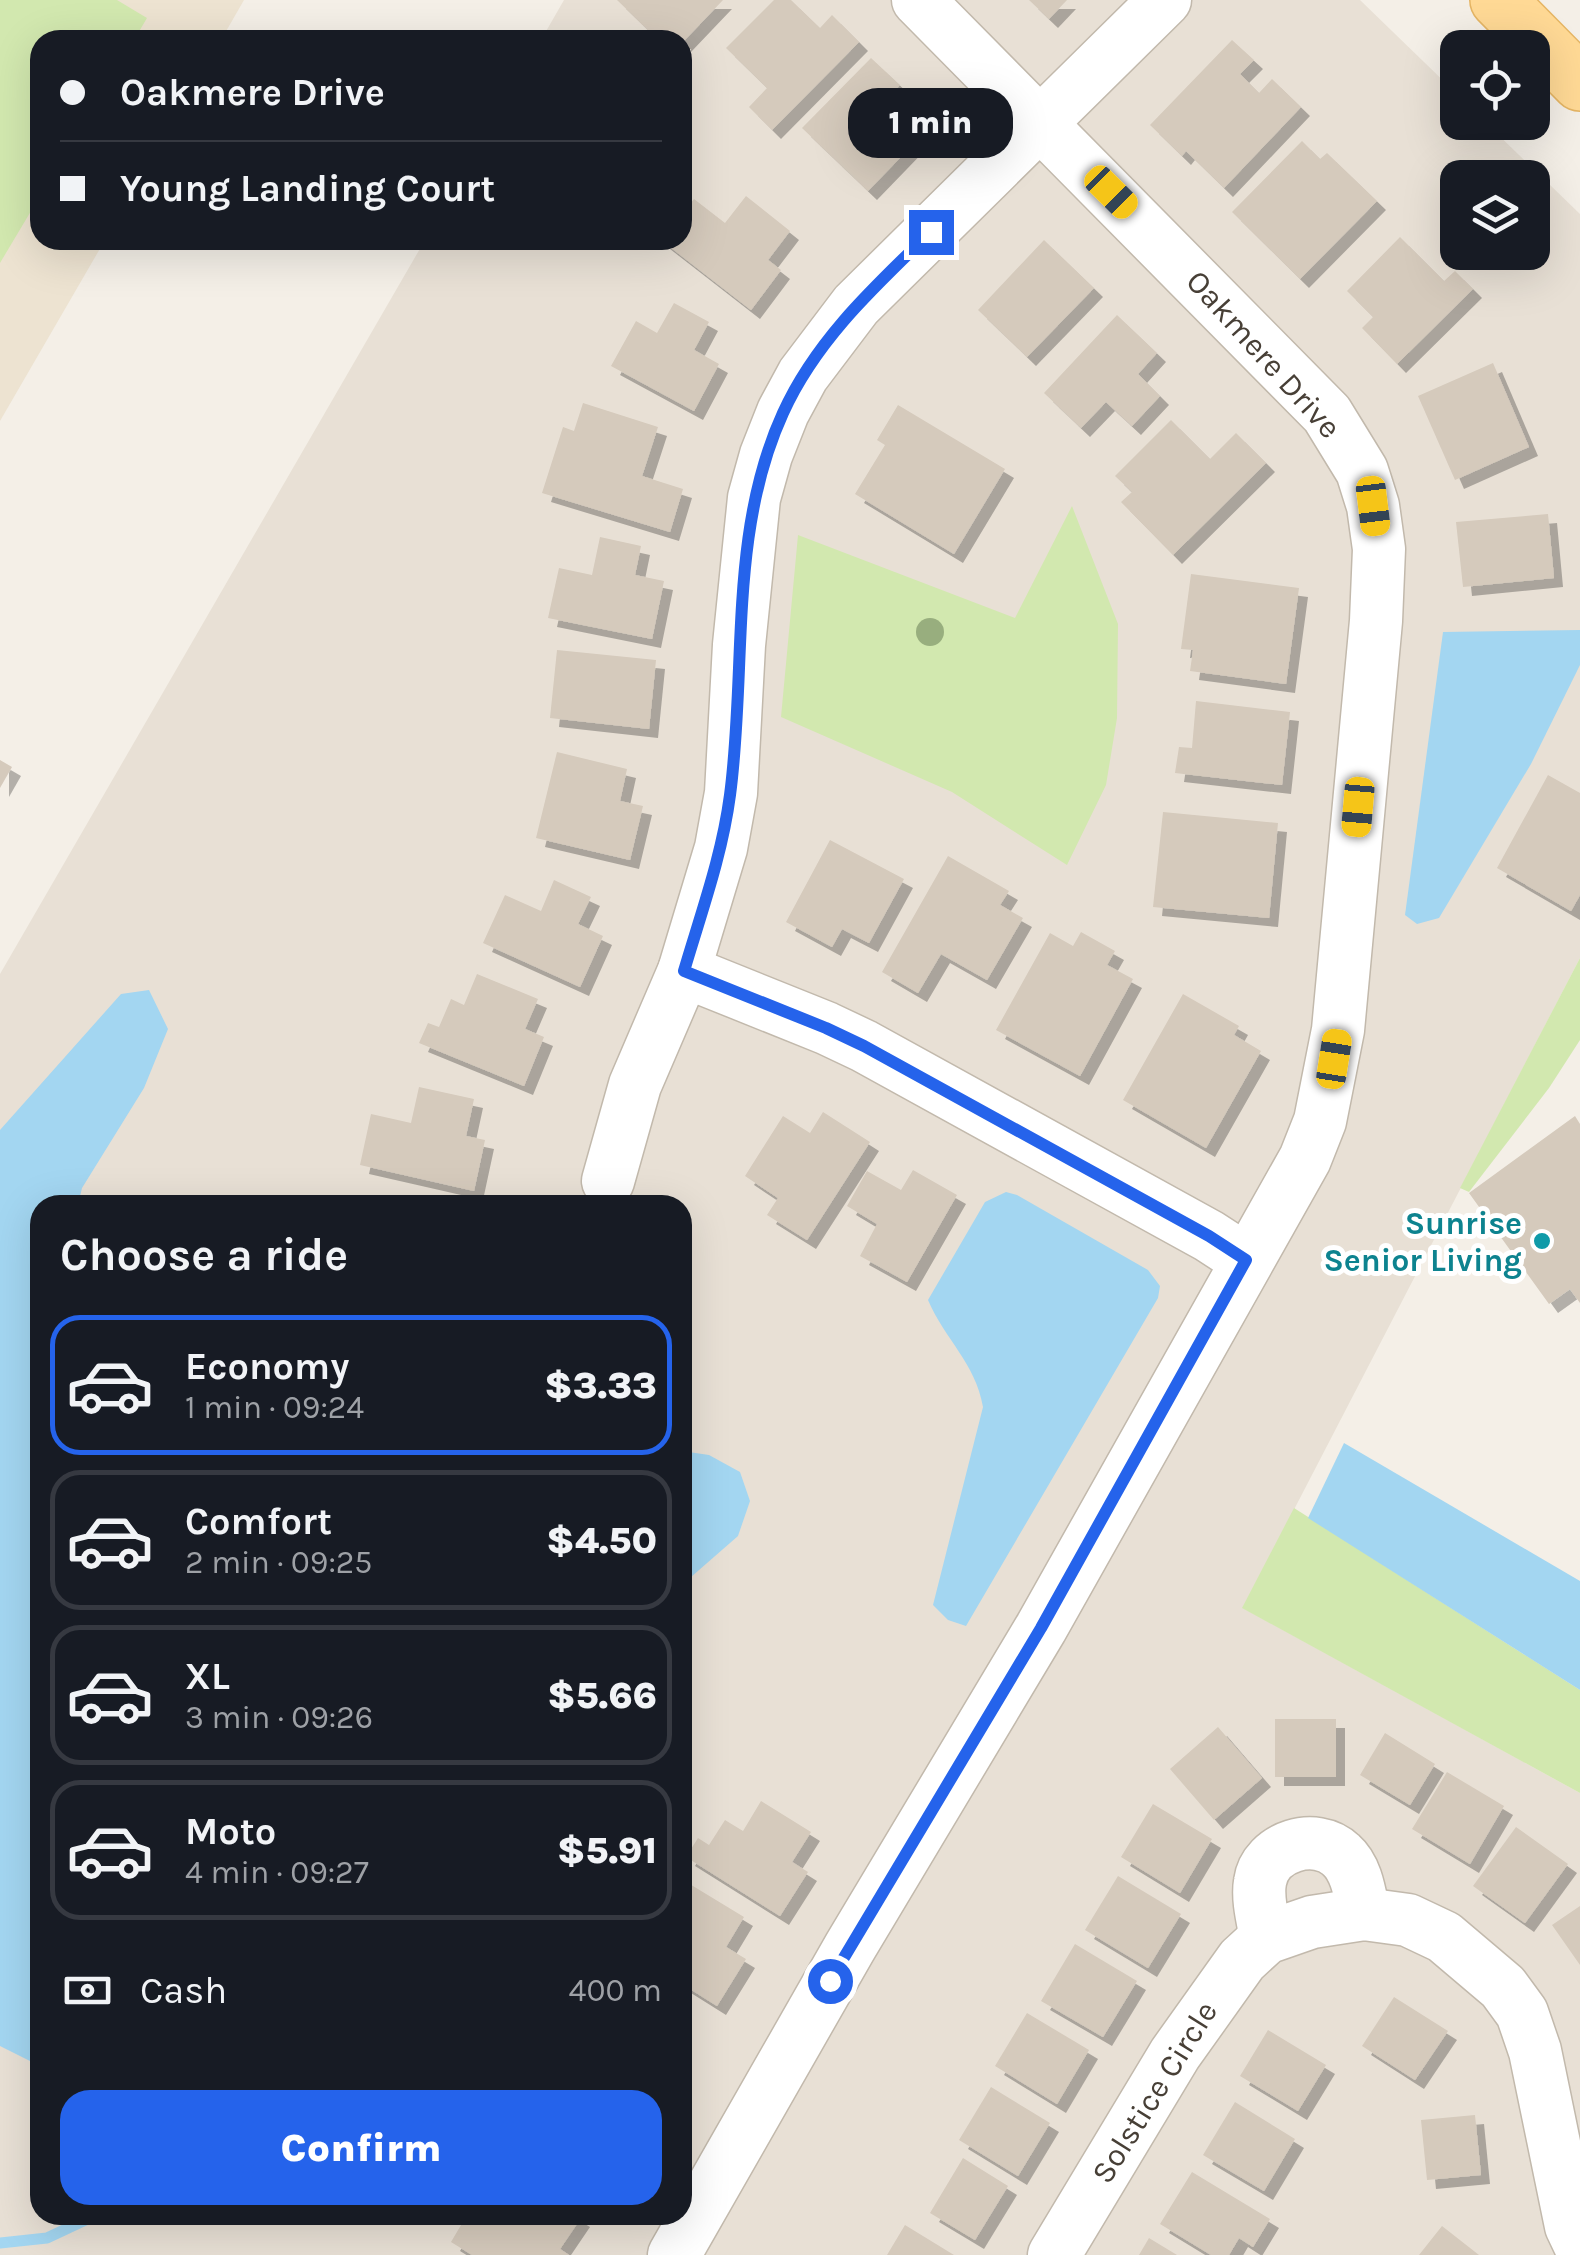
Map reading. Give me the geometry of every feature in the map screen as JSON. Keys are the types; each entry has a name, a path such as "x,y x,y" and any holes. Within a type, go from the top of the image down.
{"main road":[{"path":"1498,0 1580,83"}],"street":[{"name":"Oakmere Drive","path":"692,2224 850,1947 1041,1628 1305,1159 1329,1087 1338,1030 1376,621 1379,549 1373,506 1362,471 1327,414 918,0"},
{"path":"608,1181 635,1085 684,971 721,848 731,792 739,645 754,498 783,412 803,375 856,305 1165,0"},
{"path":"684,971 864,1046 1246,1260"},
{"path":"1266,1938 1260,1882 1268,1862 1294,1844 1322,1843 1340,1853 1359,1888 1364,1914"},
{"name":"Solstice Circle","path":"1054,2255 1186,2038 1230,1976 1266,1938 1312,1922 1364,1914 1408,1920 1444,1938 1503,1987 1522,2014 1535,2050 1572,2226 1580,2245"},
{"name":"Oakmere Drive","path":"674,2255 691,2225"}],"shaded area":[{"path":"0,0 244,0 227,30 30,30 30,250 99,250 0,421"},
{"path":"564,0 1360,0 1440,78 1440,140 1504,140 1524,160 1440,160 1440,270 1550,270 1550,185 1580,214 1580,958 1243,1608 1580,1793 1580,2255 0,2255 0,974 419,250 692,250 692,30 547,30"}],"green space":[{"path":"0,0 117,0 147,18 140,30 30,30 30,213 0,263"},
{"path":"1072,506 1118,624 1117,718 1106,785 1067,865 952,792 781,717 798,535 1015,618"},
{"path":"1580,958 1580,1040 1549,1088 1469,1192 1460,1188"},
{"path":"1294,1508 1580,1690 1580,1793 1242,1608"}],"water":[{"path":"1580,630 1580,665 1531,764 1439,918 1417,924 1405,915 1443,632"},
{"path":"149,990 168,1029 144,1088 80,1195 30,1195 30,2061 0,2046 0,1130 121,994"},
{"path":"1006,1192 1148,1270 1160,1286 1158,1298 966,1626 948,1620 933,1605 983,1407 967,1364 928,1300 985,1202"},
{"path":"1344,1443 1580,1581 1580,1690 1308,1518"},
{"path":"692,1452 709,1455 740,1472 750,1501 738,1536 692,1576"}],"building":[{"path":"617,0 723,0 692,33 648,30"},
{"path":"774,0 791,0 820,28 832,15 859,42 772,130 749,107 767,88 726,48"},
{"path":"1029,0 1067,0 1049,19"},
{"path":"1232,40 1254,60 1240,74 1259,93 1272,79 1301,107 1224,188 1186,151 1182,156 1150,125"},
{"path":"871,58 900,85 890,96 926,131 868,191 802,128"},
{"path":"1302,141 1320,159 1327,153 1377,201 1300,279 1232,212"},
{"path":"746,196 790,231 768,260 781,270 751,310 674,250 692,250 694,199 725,223"},
{"path":"1400,237 1444,281 1455,271 1473,289 1397,364 1362,328 1373,317 1347,291"},
{"path":"1044,240 1094,288 1027,357 978,310"},
{"path":"674,303 709,322 694,350 719,364 694,411 611,366 636,321 657,333"},
{"path":"1117,315 1157,353 1138,374 1160,396 1132,426 1106,402 1081,428 1044,393"},
{"path":"1493,363 1529,447 1455,480 1418,396"},
{"path":"583,403 658,427 642,476 683,489 670,532 542,493 563,427 574,431"},
{"path":"898,405 1005,469 954,554 855,494 885,445 877,440"},
{"path":"1171,420 1210,459 1236,433 1266,463 1173,555 1121,502 1132,492 1115,476"},
{"path":"1548,514 1554,578 1463,587 1456,522"},
{"path":"600,537 641,546 635,575 664,581 652,639 548,618 559,568 592,575"},
{"path":"1191,574 1299,588 1286,684 1190,671 1193,650 1181,649"},
{"path":"557,650 656,660 649,729 550,718"},
{"path":"1196,701 1290,712 1282,785 1175,773 1179,747 1192,748"},
{"path":"557,752 627,769 620,801 643,806 630,860 536,838"},
{"path":"0,760 12,767 0,788"},
{"path":"1548,775 1580,793 1580,895 1571,911 1497,868"},
{"path":"1163,812 1278,823 1269,918 1153,907"},
{"path":"830,840 904,879 869,943 842,929 832,947 786,922"},
{"path":"948,856 1009,891 1000,905 1023,918 987,980 941,954 918,993 882,972"},
{"path":"554,880 591,897 578,924 603,936 580,987 483,943 505,895 541,911"},
{"path":"1081,932 1115,951 1107,965 1133,979 1080,1076 996,1030 1050,933 1073,946"},
{"path":"477,974 538,999 525,1029 544,1037 524,1086 419,1043 428,1023 439,1027 451,999 464,1005"},
{"path":"1183,994 1239,1026 1234,1035 1261,1051 1206,1148 1123,1100"},
{"path":"419,1087 474,1099 466,1136 485,1140 474,1191 360,1165 371,1114 411,1123"},
{"path":"823,1112 870,1142 807,1240 767,1215 778,1198 745,1176 783,1116 810,1133"},
{"name":"Sunrise Senior Living","path":"1575,1116 1580,1124 1580,1303 1570,1289 1549,1304 1469,1193"},
{"path":"913,1170 957,1195 907,1282 860,1256 877,1224 847,1206 867,1171 901,1190"},
{"path":"1275,1719 1336,1719 1336,1777 1275,1777"},
{"path":"1218,1727 1262,1778 1214,1820 1170,1769"},
{"path":"1385,1733 1435,1764 1410,1805 1360,1775"},
{"path":"1447,1772 1504,1806 1470,1864 1412,1829"},
{"path":"761,1801 811,1832 792,1862 808,1872 780,1916 692,1861 692,1848 698,1838 709,1845 725,1820 743,1831"},
{"path":"1153,1804 1212,1839 1180,1893 1121,1857"},
{"path":"1516,1827 1568,1864 1525,1923 1473,1886"},
{"path":"1118,1876 1181,1914 1148,1968 1085,1930"},
{"path":"692,1885 744,1917 726,1947 746,1959 717,2006 692,1990"},
{"path":"1580,1906 1580,1965 1552,1925"},
{"path":"1075,1944 1137,1981 1103,2037 1041,2001"},
{"path":"1394,1997 1448,2031 1415,2080 1362,2046"},
{"path":"1027,2013 1089,2050 1057,2104 995,2066"},
{"path":"1268,2030 1326,2065 1298,2111 1240,2076"},
{"path":"991,2087 1050,2123 1018,2176 959,2140"},
{"path":"1235,2102 1295,2139 1264,2191 1203,2155"},
{"path":"1475,2115 1481,2175 1427,2180 1421,2120"},
{"path":"963,2158 1008,2186 975,2240 930,2213"},
{"path":"1192,2172 1270,2219 1253,2247 1239,2238 1229,2255 1211,2255 1160,2224"},
{"path":"461,2225 576,2225 560,2249 569,2255 472,2255 451,2242"},
{"path":"905,2225 954,2255 887,2255"},
{"path":"1442,2226 1479,2255 1419,2255"},
{"path":"1149,2238 1177,2255 1139,2255"}],"waterway":[{"path":"0,2243 47,2238 75,2225"}],"place":[{"name":"Sunrise Senior Living","path":"1542,1241"}],"route":[{"path":"830,1981 1041,1628 1246,1260 864,1046 684,971 721,848 731,792 739,645 754,498 766,455 783,412 827,340 856,305 931,232"}]}
